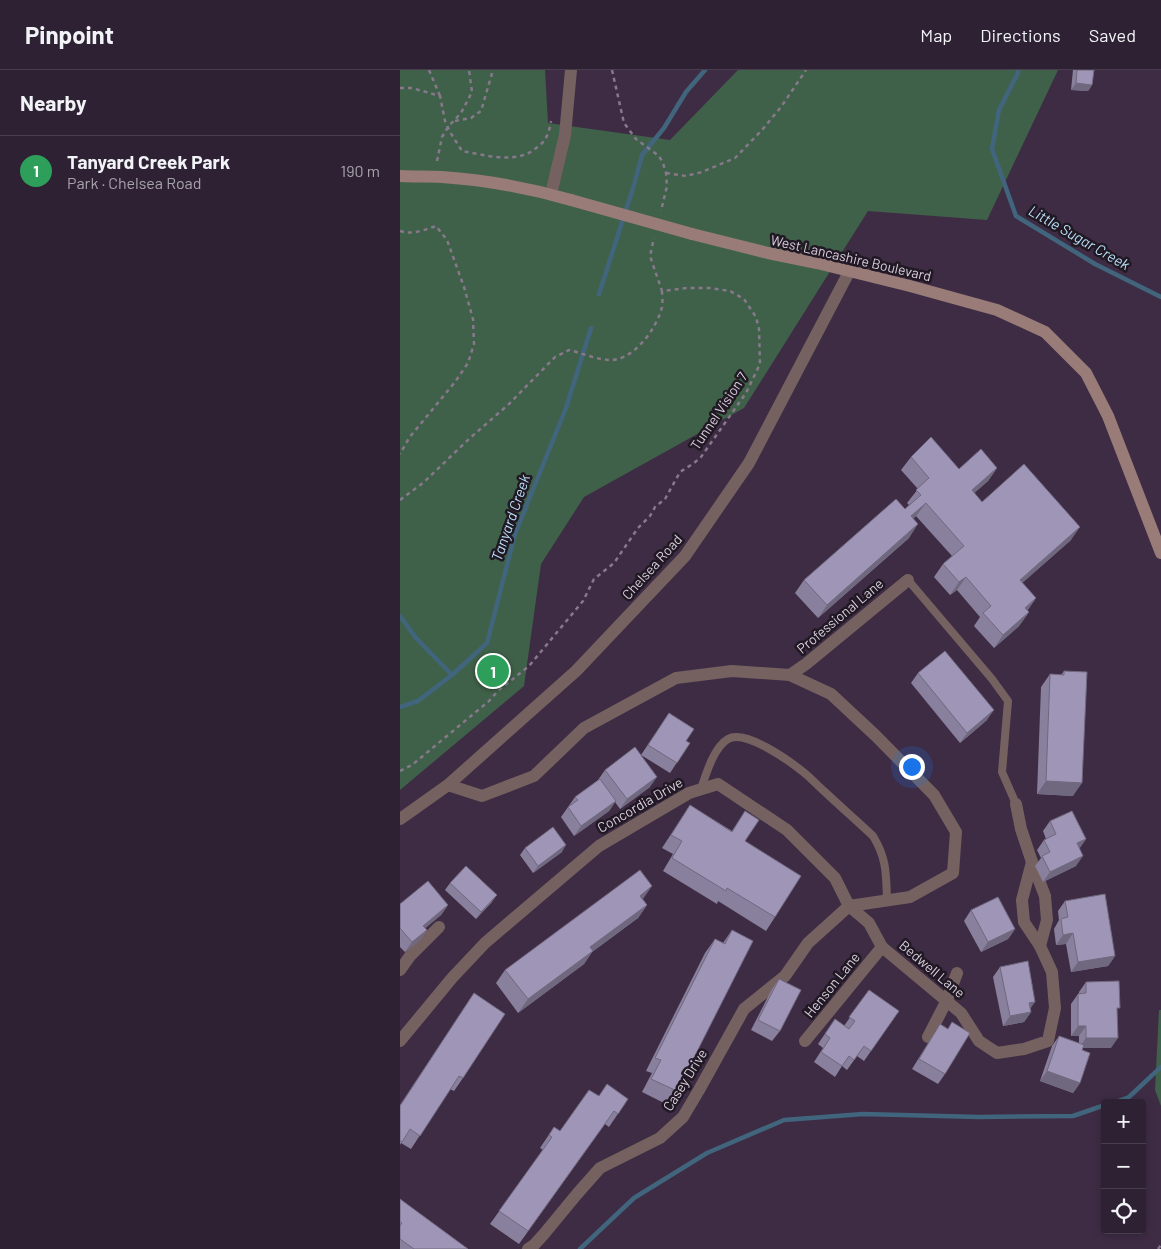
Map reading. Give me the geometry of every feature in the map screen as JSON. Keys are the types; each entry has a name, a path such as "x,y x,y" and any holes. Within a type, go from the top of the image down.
{"main road":[{"name":"West Lancashire Boulevard","path":"400,176 442,177 506,185 551,194 692,234 910,286 997,310 1045,332 1086,373 1108,416 1161,553"}],"street":[{"path":"551,194 565,135 570,70"},
{"name":"Chelsea Road","path":"400,819 448,785 576,671 685,556 749,463 850,272"},
{"name":"Professional Lane","path":"790,675 908,580"},
{"path":"448,785 482,796 534,776 584,728 676,678 732,671 790,675 831,694 876,736 934,795 956,832 953,873 910,897 849,906"},
{"name":"Concordia Drive","path":"400,1041 452,978 485,943 599,846 689,793 718,784 787,830 835,878 849,906"},
{"path":"1016,804 1021,829 1045,896 1047,920 1040,946"},
{"name":"Bedwell Lane","path":"849,906 869,923 882,947 961,1013 979,1041 997,1053 1024,1049 1048,1041 1055,1008 1052,972 1040,946 1024,922 1022,900 1032,862"},
{"name":"Casey Drive","path":"528,1249 544,1234 600,1168 660,1138 683,1117 744,1009 785,976 808,943 849,906"},
{"path":"400,970 410,956 439,927"},
{"name":"Henson Lane","path":"805,1042 882,947"},
{"path":"928,1037 946,1002 957,973"}],"lane":[{"path":"908,580 992,678 1008,701 1002,772 1016,804"},
{"path":"702,789 709,766 720,746 728,738 737,736 763,745 802,771 873,836 880,847 886,868 887,900"}],"path":[{"path":"429,70 440,96 445,121 462,150 510,158 531,152 542,144 548,134 552,119"},
{"path":"437,161 442,137 448,127 461,113 472,92 469,70"},
{"path":"454,121 471,118 481,111 493,70"},
{"path":"612,70 624,123 636,139 659,156 663,163 668,186 661,212"},
{"path":"666,172 686,176 702,172 735,158 781,107 806,70"},
{"path":"400,88 412,88 440,96"},
{"path":"400,231 407,233 423,231 436,226 447,240 473,319 474,344 468,363 409,438 400,454"},
{"path":"400,500 423,483 509,404 555,357 569,350 612,360 629,355 652,331 662,306 662,291 650,256 656,230"},
{"name":"Tunnel Vision 7","path":"400,771 412,765 529,666 583,601 594,579 614,563 638,528 650,516 655,507 665,499 680,472 701,457 746,393 760,364 761,349 756,317 744,299 730,291 710,288 662,291"},
{"path":"1158,1249 1161,1245"}],"green space":[{"path":"400,70 545,70 548,123 670,140 738,70 1058,70 987,220 868,211 744,408 584,497 541,564 524,686 400,790"},
{"path":"1159,1010 1161,1010 1161,1106 1155,1090"}],"building":[{"path":"1077,70 1094,70 1092,85 1076,83"},
{"path":"931,437 959,469 981,449 997,468 972,490 982,502 1024,464 1080,527 1020,580 1036,598 1025,608 1029,612 1003,635 983,613 991,606 966,577 959,582 943,564 964,546 926,503 911,516 918,524 827,605 804,580 896,499 905,509 921,495 916,490 929,478 911,457"},
{"path":"945,651 994,710 967,733 918,673"},
{"path":"1064,671 1087,672 1082,783 1046,781 1050,674 1064,675"},
{"path":"669,713 694,729 686,741 690,743 677,763 648,745"},
{"path":"635,747 657,777 627,799 605,770"},
{"path":"600,779 616,801 581,826 568,807 578,800 575,797"},
{"path":"690,805 732,832 745,811 759,820 745,841 801,876 775,917 727,888 726,891 672,858 682,841 671,835"},
{"path":"1072,811 1086,839 1077,843 1083,856 1050,872 1042,856 1050,852 1044,840 1056,834 1050,821"},
{"path":"553,827 566,845 538,866 525,848"},
{"path":"466,866 497,895 481,912 450,883"},
{"path":"640,870 652,886 640,896 647,905 590,947 593,951 528,999 505,970"},
{"path":"428,881 448,905 423,926 427,930 412,942 400,928 400,904"},
{"path":"1105,894 1115,956 1078,962 1073,933 1063,935 1061,919 1068,917 1065,901"},
{"path":"998,897 1015,929 988,942 971,910"},
{"path":"732,930 753,941 677,1091 651,1079 661,1060 655,1058 715,939 725,944"},
{"path":"1028,961 1035,1002 1029,1003 1031,1012 1010,1016 1000,967"},
{"path":"779,979 801,990 780,1031 758,1020"},
{"path":"1119,981 1120,1008 1117,1008 1118,1038 1086,1038 1086,1026 1078,1026 1078,994 1086,993 1086,982"},
{"path":"869,990 899,1011 871,1051 864,1046 854,1060 849,1056 842,1066 821,1052 830,1038 825,1034 835,1019 849,1029 855,1021 849,1017"},
{"path":"474,993 505,1014 463,1078 459,1076 420,1136 410,1129 402,1142 400,1141 400,1106"},
{"path":"952,1022 970,1033 945,1074 919,1059 940,1024 948,1029"},
{"path":"1059,1036 1084,1045 1082,1050 1090,1053 1080,1083 1047,1071"},
{"path":"607,1084 628,1099 618,1114 614,1111 528,1231 499,1211 552,1137 549,1135 554,1127 560,1131 589,1090 599,1096"},
{"path":"400,1199 468,1249 414,1249 400,1239 400,1226 402,1223 400,1222"}],"waterway":[{"name":"Tanyard Creek","path":"599,294 642,155 664,128 686,92 705,70"},
{"name":"Little Sugar Creek","path":"1018,70 999,110 992,149 1016,216 1095,264 1161,297"},
{"name":"Tanyard Creek","path":"400,707 418,701 452,675 487,643 515,534 566,408 591,328"},
{"path":"400,616 416,638 452,675"},
{"path":"1124,1099 1129,1097 1161,1067"},
{"path":"580,1249 634,1198 707,1153 784,1120 863,1114 979,1117 1073,1116 1101,1106"}],"place":[{"name":"Tanyard Creek Park","path":"493,671"}]}
